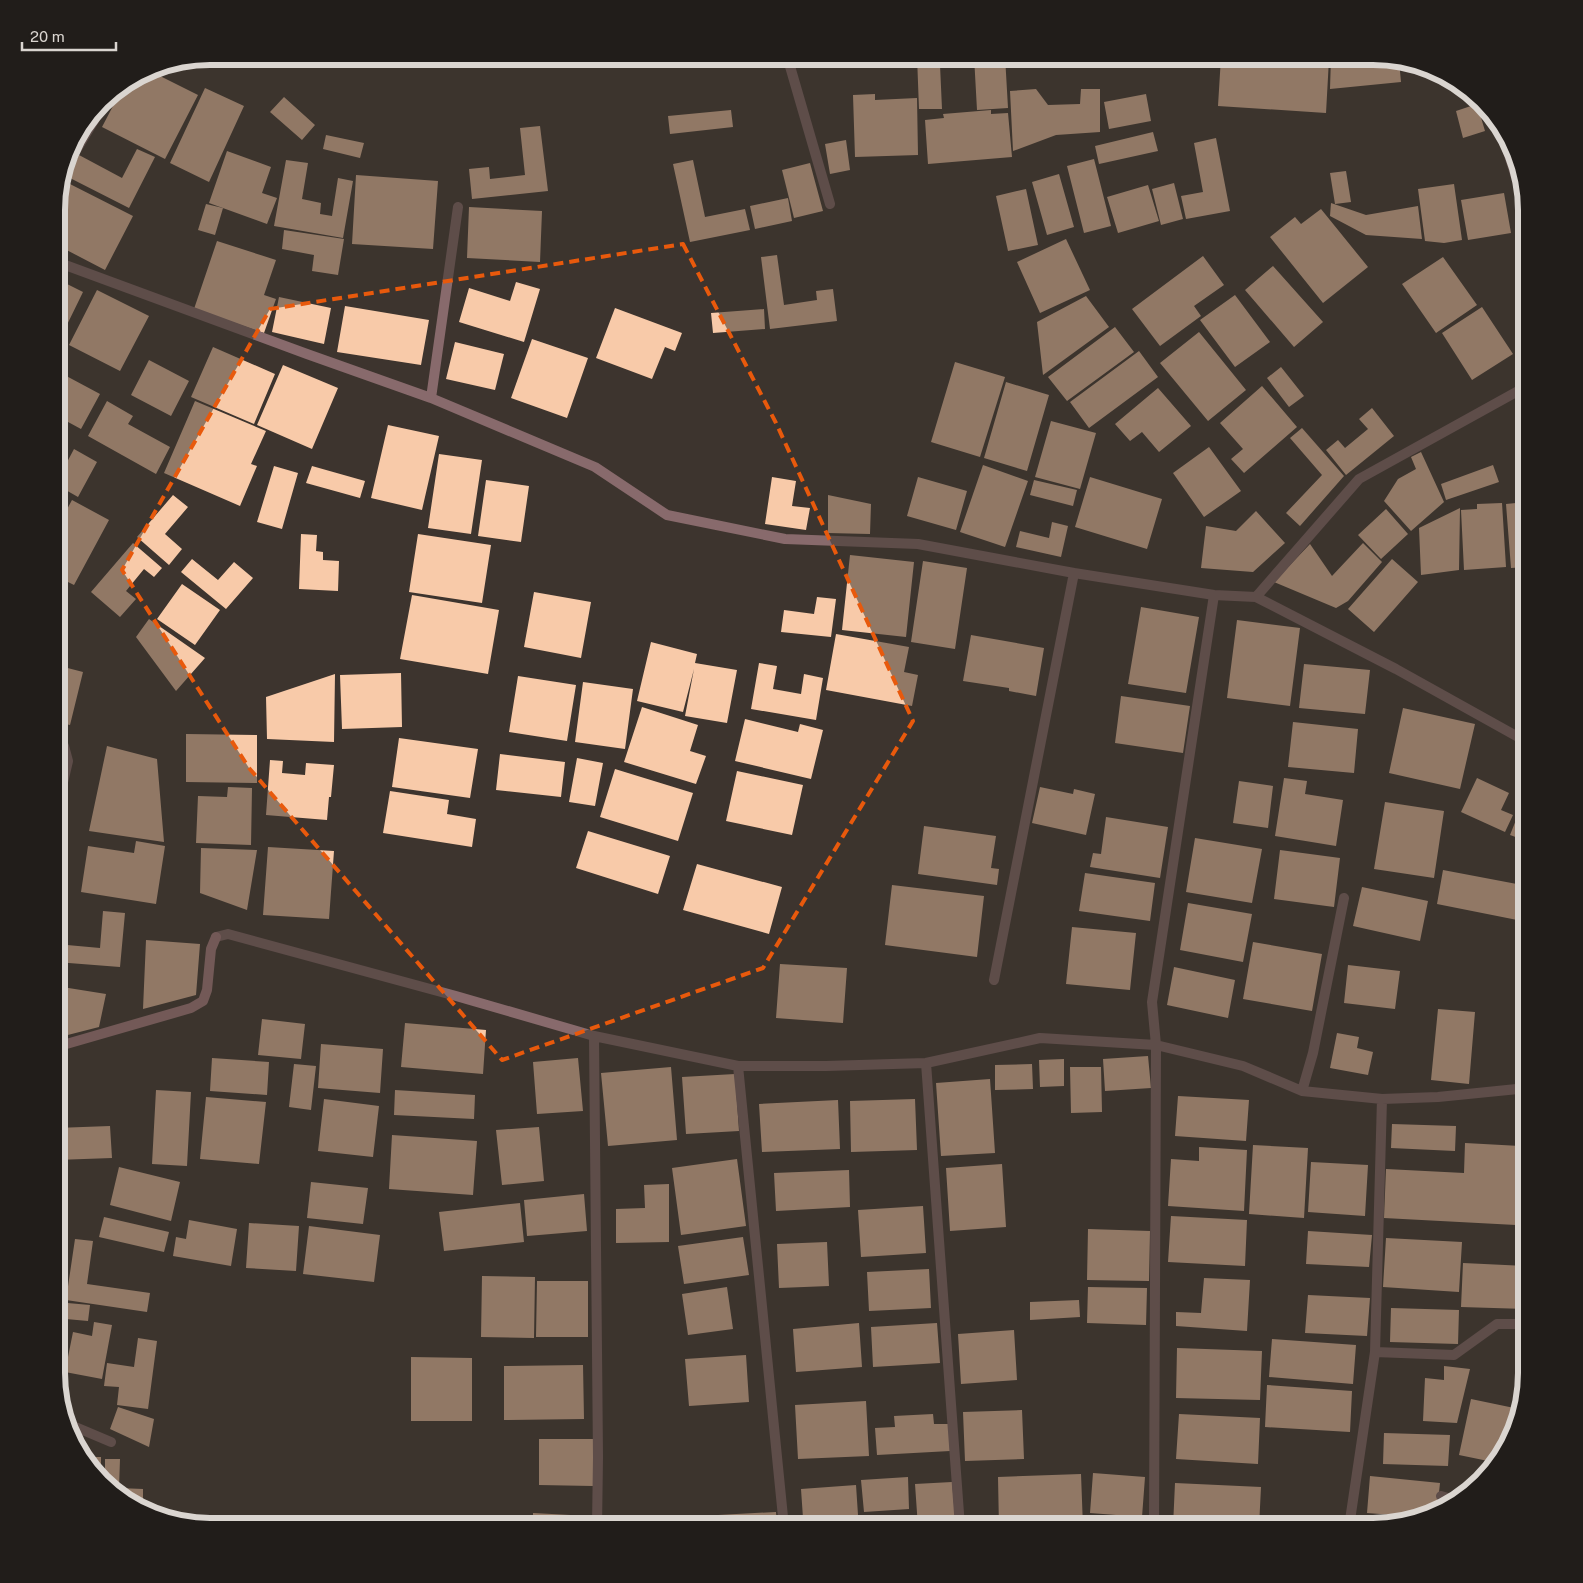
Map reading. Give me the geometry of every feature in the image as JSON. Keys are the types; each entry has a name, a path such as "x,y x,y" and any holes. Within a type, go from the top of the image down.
{"street":[{"path":"790,65 830,204"},
{"path":"431,398 458,207"},
{"path":"65,265 431,398 595,468 667,516 785,539 918,544 1074,573 1214,595 1256,597 1396,669 1518,737"},
{"path":"1256,597 1360,480 1518,391"},
{"path":"994,980 1074,573"},
{"path":"1154,1518 1156,1046 1152,1002 1214,595"},
{"path":"65,750 68,761 65,774"},
{"path":"1302,1091 1313,1053 1344,898"},
{"path":"65,1044 191,1008 203,1001 207,990 211,949 216,937 228,934 594,1036 738,1066 926,1063 1040,1038 1156,1046 1243,1066 1302,1091 1382,1100 1438,1097 1518,1088"},
{"path":"594,1036 597,1518"},
{"path":"926,1063 959,1518"},
{"path":"738,1066 783,1518"},
{"path":"1350,1518 1375,1352 1382,1100"},
{"path":"1375,1352 1454,1356 1497,1324 1518,1324"},
{"path":"76,1427 111,1442"},
{"path":"1441,1496 1447,1498"}],"highlighted area":[{"path":"683,244 776,423 913,721 763,968 502,1060 249,768 122,570 270,309"}],"building":[{"path":"917,65 940,65 942,109 919,109"},
{"path":"974,65 1006,65 1008,108 977,110"},
{"path":"1221,65 1329,65 1326,113 1218,106"},
{"path":"1331,65 1382,65 1400,68 1401,82 1330,89"},
{"path":"158,75 198,95 165,159 102,127 117,99 138,84"},
{"path":"205,88 244,106 209,182 170,163"},
{"path":"1036,89 1048,105 1080,104 1081,89 1100,89 1100,132 1056,135 1013,151 1010,91"},
{"path":"875,94 875,100 917,98 918,155 855,157 853,95"},
{"path":"1146,94 1151,121 1109,129 1104,102"},
{"path":"284,97 315,125 302,140 270,112"},
{"path":"1472,106 1479,112 1485,131 1463,138 1456,111"},
{"path":"731,110 733,127 670,134 668,116"},
{"path":"991,110 991,114 1008,113 1012,157 928,164 925,120 944,118 943,114"},
{"path":"540,126 548,191 472,199 469,169 489,167 490,179 525,175 520,128"},
{"path":"1153,132 1158,151 1099,164 1095,146"},
{"path":"326,135 364,143 360,158 323,149"},
{"path":"1216,138 1230,211 1186,219 1181,196 1203,192 1194,143"},
{"path":"846,140 850,170 830,174 825,144"},
{"path":"137,149 155,157 129,208 69,178 79,155 122,178"},
{"path":"227,151 271,167 262,193 277,198 267,224 209,203"},
{"path":"1094,159 1111,226 1084,233 1067,166"},
{"path":"286,160 308,163 302,199 321,203 320,214 332,216 338,178 353,181 343,238 274,226"},
{"path":"693,160 705,217 745,209 750,230 690,242 673,164"},
{"path":"810,163 823,211 794,218 782,170"},
{"path":"1346,171 1351,202 1335,204 1330,173"},
{"path":"1059,174 1074,227 1047,235 1032,182"},
{"path":"356,175 438,181 433,249 352,244"},
{"path":"68,183 133,216 105,270 65,249 65,201"},
{"path":"1174,183 1183,219 1161,225 1152,189"},
{"path":"1454,184 1462,240 1444,243 1425,241 1418,189"},
{"path":"1148,185 1159,221 1118,233 1107,197"},
{"path":"1026,189 1038,245 1008,251 996,196"},
{"path":"1504,193 1511,233 1468,240 1461,200"},
{"path":"788,198 792,221 755,229 750,206"},
{"path":"1331,203 1366,215 1418,206 1422,239 1366,235 1330,216"},
{"path":"206,204 223,208 215,235 198,230"},
{"path":"469,207 542,211 540,262 467,258"},
{"path":"1321,209 1368,267 1323,303 1270,237 1295,217 1301,224"},
{"path":"284,230 344,239 338,275 312,271 314,255 282,249"},
{"path":"1066,239 1090,290 1040,313 1017,262"},
{"path":"217,241 276,260 264,295 276,299 264,333 194,309"},
{"path":"777,255 784,305 817,300 816,291 833,289 837,321 770,329 761,257"},
{"path":"1203,256 1224,285 1194,306 1201,316 1160,346 1132,309"},
{"path":"1443,257 1477,305 1436,333 1402,284"},
{"path":"1273,266 1323,322 1294,347 1245,290"},
{"path":"516,282 540,289 524,342 459,322 469,288 510,301"},
{"path":"67,284 83,292 65,329 65,289"},
{"path":"97,290 149,316 120,371 69,345"},
{"path":"1235,295 1270,342 1235,367 1200,320"},
{"path":"1086,296 1109,327 1043,375 1037,322"},
{"path":"279,297 331,308 324,344 272,332"},
{"path":"345,306 429,320 421,365 337,352"},
{"path":"1482,307 1513,354 1472,380 1442,333"},
{"path":"615,308 682,333 675,351 665,347 652,379 596,358"},
{"path":"764,309 765,329 713,333 711,313"},
{"path":"1115,327 1134,352 1067,401 1048,377"},
{"path":"1199,332 1246,390 1208,421 1160,363"},
{"path":"532,339 588,358 567,418 511,398"},
{"path":"455,342 504,354 495,390 446,379"},
{"path":"213,347 275,374 254,424 191,397"},
{"path":"1139,351 1158,377 1089,428 1070,402"},
{"path":"149,360 189,381 171,416 131,395"},
{"path":"955,362 1005,377 980,457 931,442"},
{"path":"283,365 338,388 312,449 257,425"},
{"path":"1281,367 1304,396 1289,407 1267,378"},
{"path":"65,375 100,394 81,429 65,420"},
{"path":"1006,382 1049,395 1027,471 984,458"},
{"path":"1262,386 1297,427 1244,473 1231,459 1243,449 1220,423"},
{"path":"1158,388 1191,426 1159,452 1142,432 1130,441 1115,424"},
{"path":"107,401 133,416 128,424 170,447 156,474 88,436"},
{"path":"195,401 266,431 251,464 257,466 240,506 164,473"},
{"path":"1372,408 1394,436 1346,475 1326,450 1338,440 1345,448 1368,429 1359,419"},
{"path":"1051,421 1096,433 1080,489 1035,477"},
{"path":"388,425 439,436 422,510 371,498"},
{"path":"1302,428 1344,476 1300,526 1286,513 1322,475 1290,438"},
{"path":"1209,447 1241,491 1204,517 1173,473"},
{"path":"74,449 97,462 78,497 65,490 65,466"},
{"path":"1421,452 1444,502 1411,531 1384,501 1398,479 1416,469 1411,457"},
{"path":"439,454 482,460 471,534 428,528"},
{"path":"983,465 1028,481 1005,547 960,532"},
{"path":"1493,465 1499,482 1446,500 1441,484"},
{"path":"274,466 298,473 282,529 257,522"},
{"path":"312,466 365,481 360,498 306,483"},
{"path":"772,477 796,481 792,506 810,508 806,530 765,524"},
{"path":"918,477 967,491 956,530 907,516"},
{"path":"1090,477 1162,499 1147,549 1075,527"},
{"path":"486,480 529,486 521,542 478,536"},
{"path":"1034,480 1077,490 1073,506 1030,495"},
{"path":"173,495 188,507 165,534 182,549 169,565 137,537"},
{"path":"828,495 871,504 870,534 828,533"},
{"path":"72,500 109,520 74,585 65,580 65,513"},
{"path":"1502,503 1506,567 1464,570 1461,510 1477,509 1477,504"},
{"path":"1518,503 1518,568 1511,568 1506,504"},
{"path":"1460,508 1459,570 1421,575 1419,528"},
{"path":"1386,509 1408,534 1381,559 1358,535"},
{"path":"1256,511 1285,543 1253,572 1201,568 1206,526 1236,531"},
{"path":"1052,522 1068,526 1061,557 1016,547 1020,531 1049,538"},
{"path":"301,534 317,535 316,551 323,552 323,560 339,561 338,591 299,589"},
{"path":"418,534 491,545 482,603 409,592"},
{"path":"133,543 162,568 154,577 144,569 126,591 136,599 120,617 91,592"},
{"path":"1363,543 1382,562 1348,601 1336,608 1274,582 1310,544 1332,576"},
{"path":"850,555 914,562 906,637 842,630"},
{"path":"192,559 218,580 234,562 253,578 226,609 181,572"},
{"path":"1392,559 1418,582 1374,632 1348,609"},
{"path":"923,561 967,568 955,649 911,642"},
{"path":"182,584 220,610 195,645 157,619"},
{"path":"534,592 591,602 581,658 524,647"},
{"path":"412,595 499,610 488,674 400,659"},
{"path":"817,597 836,599 831,637 781,632 784,610 814,614"},
{"path":"1141,607 1199,617 1186,693 1128,684"},
{"path":"149,619 205,658 176,691 136,637"},
{"path":"1237,620 1300,628 1290,706 1227,698"},
{"path":"836,634 909,647 904,672 918,675 912,706 826,690"},
{"path":"971,635 1044,648 1036,696 1009,691 1009,688 963,681"},
{"path":"651,642 697,654 695,663 737,670 727,723 685,716 694,669 683,712 637,701"},
{"path":"759,663 777,666 773,689 801,694 804,674 823,678 816,720 751,709"},
{"path":"1304,664 1370,670 1365,714 1299,708"},
{"path":"65,667 83,672 70,725 65,724"},
{"path":"401,673 402,727 342,729 340,675"},
{"path":"335,674 334,742 267,739 266,697"},
{"path":"518,676 576,685 567,741 509,732"},
{"path":"583,682 633,689 625,749 575,742"},
{"path":"1121,696 1190,706 1183,753 1115,743"},
{"path":"642,707 698,725 690,751 706,756 696,784 624,762"},
{"path":"1403,708 1475,724 1460,789 1389,773"},
{"path":"745,719 798,732 800,724 823,730 811,779 735,761"},
{"path":"1293,722 1358,729 1354,773 1288,767"},
{"path":"186,734 257,735 257,783 186,782"},
{"path":"399,738 478,749 470,798 392,787"},
{"path":"107,746 157,759 164,842 89,831"},
{"path":"500,754 565,762 561,797 496,790"},
{"path":"577,758 603,763 595,806 569,802"},
{"path":"270,760 283,761 282,773 305,775 306,763 334,765 327,820 266,815"},
{"path":"615,769 693,793 678,841 600,817"},
{"path":"737,771 803,785 792,835 726,821"},
{"path":"1284,778 1307,781 1305,794 1343,800 1336,846 1275,836"},
{"path":"1477,778 1509,793 1501,810 1513,815 1505,832 1461,812"},
{"path":"1239,781 1273,786 1268,828 1233,823"},
{"path":"228,787 252,788 251,845 196,843 198,796 227,797"},
{"path":"1040,787 1073,794 1074,789 1095,794 1086,835 1032,823"},
{"path":"390,791 449,800 447,814 476,819 472,847 383,833"},
{"path":"1385,802 1444,811 1434,878 1374,869"},
{"path":"1106,817 1168,827 1160,878 1090,867 1093,853 1101,854"},
{"path":"1516,820 1518,821 1518,838 1510,835"},
{"path":"924,826 996,836 991,868 999,869 997,885 918,874"},
{"path":"588,831 670,856 658,894 576,868"},
{"path":"1195,838 1262,849 1252,903 1186,892"},
{"path":"136,841 165,846 156,904 81,892 88,846 134,853"},
{"path":"268,847 334,851 329,919 263,915"},
{"path":"201,848 257,850 247,910 200,893"},
{"path":"1280,850 1340,858 1334,907 1274,899"},
{"path":"697,864 782,887 769,934 683,910"},
{"path":"1443,870 1518,884 1518,920 1437,904"},
{"path":"1085,873 1155,883 1150,921 1079,911"},
{"path":"892,885 984,896 977,957 885,945"},
{"path":"1362,887 1428,901 1420,941 1353,926"},
{"path":"1188,903 1252,914 1243,962 1180,950"},
{"path":"103,911 125,913 120,967 65,963 65,945 100,948"},
{"path":"1072,927 1136,933 1130,990 1066,984"},
{"path":"146,940 200,944 196,995 143,1009"},
{"path":"1253,942 1322,954 1312,1011 1243,999"},
{"path":"780,964 847,968 843,1023 776,1018"},
{"path":"1348,965 1400,971 1395,1009 1344,1003"},
{"path":"1174,967 1235,980 1228,1018 1167,1005"},
{"path":"65,987 106,994 99,1027 65,1036"},
{"path":"1438,1009 1475,1012 1469,1084 1431,1080"},
{"path":"262,1019 305,1024 301,1059 258,1055"},
{"path":"405,1023 486,1030 483,1074 401,1067"},
{"path":"1337,1033 1359,1037 1357,1048 1373,1052 1368,1075 1330,1068"},
{"path":"321,1044 383,1049 380,1093 318,1088"},
{"path":"1148,1056 1151,1088 1105,1091 1103,1059"},
{"path":"212,1058 269,1062 267,1095 210,1091"},
{"path":"578,1058 583,1111 537,1114 533,1062"},
{"path":"1064,1059 1064,1086 1040,1087 1039,1060"},
{"path":"294,1064 316,1066 311,1110 289,1107"},
{"path":"1032,1064 1033,1089 995,1090 995,1065"},
{"path":"671,1067 677,1140 608,1146 601,1073"},
{"path":"1070,1067 1101,1067 1102,1112 1071,1113"},
{"path":"735,1074 739,1131 686,1134 682,1077"},
{"path":"990,1079 995,1153 941,1156 936,1083"},
{"path":"156,1090 191,1092 187,1166 152,1164"},
{"path":"395,1090 475,1095 474,1119 394,1115"},
{"path":"1178,1096 1249,1100 1246,1141 1175,1136"},
{"path":"206,1097 266,1102 259,1164 200,1159"},
{"path":"324,1099 379,1106 373,1157 318,1151"},
{"path":"915,1099 917,1150 851,1152 850,1101"},
{"path":"838,1100 840,1149 762,1152 759,1104"},
{"path":"1392,1124 1456,1126 1455,1151 1391,1148"},
{"path":"110,1126 112,1158 65,1160 65,1128"},
{"path":"539,1127 544,1181 502,1185 496,1130"},
{"path":"392,1135 477,1141 473,1195 389,1189"},
{"path":"1465,1143 1518,1146 1516,1225 1384,1218 1386,1169 1464,1173"},
{"path":"1253,1145 1308,1148 1304,1218 1249,1214"},
{"path":"1199,1147 1247,1150 1244,1211 1168,1206 1171,1159 1199,1161"},
{"path":"737,1159 746,1226 681,1235 672,1168"},
{"path":"1311,1162 1368,1165 1365,1216 1308,1212"},
{"path":"1002,1164 1006,1227 950,1231 946,1168"},
{"path":"119,1167 180,1182 171,1221 110,1205"},
{"path":"849,1170 850,1207 776,1211 774,1173"},
{"path":"311,1182 368,1188 363,1224 307,1218"},
{"path":"669,1184 669,1242 616,1243 616,1209 645,1208 644,1185"},
{"path":"584,1194 587,1231 527,1236 524,1200"},
{"path":"520,1203 524,1242 444,1251 439,1212"},
{"path":"923,1206 926,1253 861,1257 858,1210"},
{"path":"1171,1216 1247,1220 1245,1266 1168,1262"},
{"path":"104,1217 169,1232 164,1252 99,1237"},
{"path":"189,1220 237,1229 231,1266 173,1256 176,1237 186,1239"},
{"path":"249,1223 299,1226 296,1271 246,1268"},
{"path":"309,1226 380,1235 374,1282 303,1274"},
{"path":"1088,1229 1150,1231 1149,1281 1087,1280"},
{"path":"1308,1231 1372,1235 1369,1267 1306,1264"},
{"path":"743,1237 749,1275 684,1284 678,1246"},
{"path":"1386,1238 1462,1242 1459,1292 1383,1287"},
{"path":"75,1239 93,1241 87,1284 150,1293 147,1312 66,1300"},
{"path":"827,1242 829,1286 779,1288 777,1244"},
{"path":"1463,1263 1518,1266 1518,1309 1461,1307"},
{"path":"929,1269 931,1308 869,1311 867,1272"},
{"path":"482,1276 535,1277 534,1338 481,1337"},
{"path":"1204,1278 1250,1280 1247,1331 1176,1326 1176,1312 1201,1313"},
{"path":"537,1281 588,1281 588,1337 536,1337"},
{"path":"727,1287 733,1329 688,1335 682,1294"},
{"path":"1088,1287 1147,1288 1146,1325 1087,1323"},
{"path":"1308,1295 1370,1298 1367,1336 1305,1333"},
{"path":"1079,1300 1080,1317 1030,1320 1030,1302"},
{"path":"65,1303 90,1305 88,1321 66,1319 65,1327"},
{"path":"1391,1308 1459,1310 1458,1344 1390,1342"},
{"path":"94,1322 112,1325 102,1379 65,1372 73,1332 92,1336"},
{"path":"859,1323 862,1367 796,1372 793,1329"},
{"path":"937,1323 940,1363 873,1367 871,1327"},
{"path":"1014,1330 1017,1380 961,1384 958,1334"},
{"path":"138,1338 157,1341 148,1409 117,1405 119,1387 104,1386 107,1363 134,1367"},
{"path":"1272,1339 1356,1345 1353,1384 1269,1377"},
{"path":"1177,1348 1262,1351 1260,1400 1176,1398"},
{"path":"746,1355 749,1402 689,1406 685,1359"},
{"path":"411,1357 472,1358 472,1421 411,1421"},
{"path":"583,1365 584,1419 504,1420 504,1366"},
{"path":"1444,1366 1470,1369 1457,1423 1423,1421 1425,1378 1444,1380"},
{"path":"1267,1385 1352,1391 1350,1432 1265,1427"},
{"path":"1471,1399 1513,1408 1499,1445 1488,1461 1459,1455"},
{"path":"866,1401 869,1456 798,1459 795,1405"},
{"path":"118,1407 154,1419 149,1447 110,1429"},
{"path":"1022,1410 1024,1459 965,1461 963,1412"},
{"path":"933,1414 934,1424 949,1424 950,1451 877,1455 875,1428 895,1427 894,1416"},
{"path":"1179,1414 1260,1418 1258,1464 1176,1459"},
{"path":"1384,1433 1450,1435 1448,1466 1383,1464"},
{"path":"539,1439 593,1439 593,1486 539,1485"},
{"path":"92,1457 101,1457 101,1469"},
{"path":"105,1459 120,1459 119,1485 105,1472"},
{"path":"1093,1473 1145,1477 1142,1517 1090,1513"},
{"path":"1081,1474 1083,1518 999,1518 998,1477"},
{"path":"1370,1476 1440,1483 1438,1502 1428,1507 1399,1515 1367,1513"},
{"path":"908,1477 909,1509 864,1512 861,1480"},
{"path":"952,1482 955,1518 917,1518 915,1484"},
{"path":"1175,1483 1261,1487 1259,1518 1173,1518"},
{"path":"856,1485 858,1515 803,1518 801,1489"},
{"path":"122,1488 143,1489 143,1501"},
{"path":"776,1512 776,1518 718,1518 718,1515"},
{"path":"533,1513 589,1516 589,1518 533,1518"}]}
